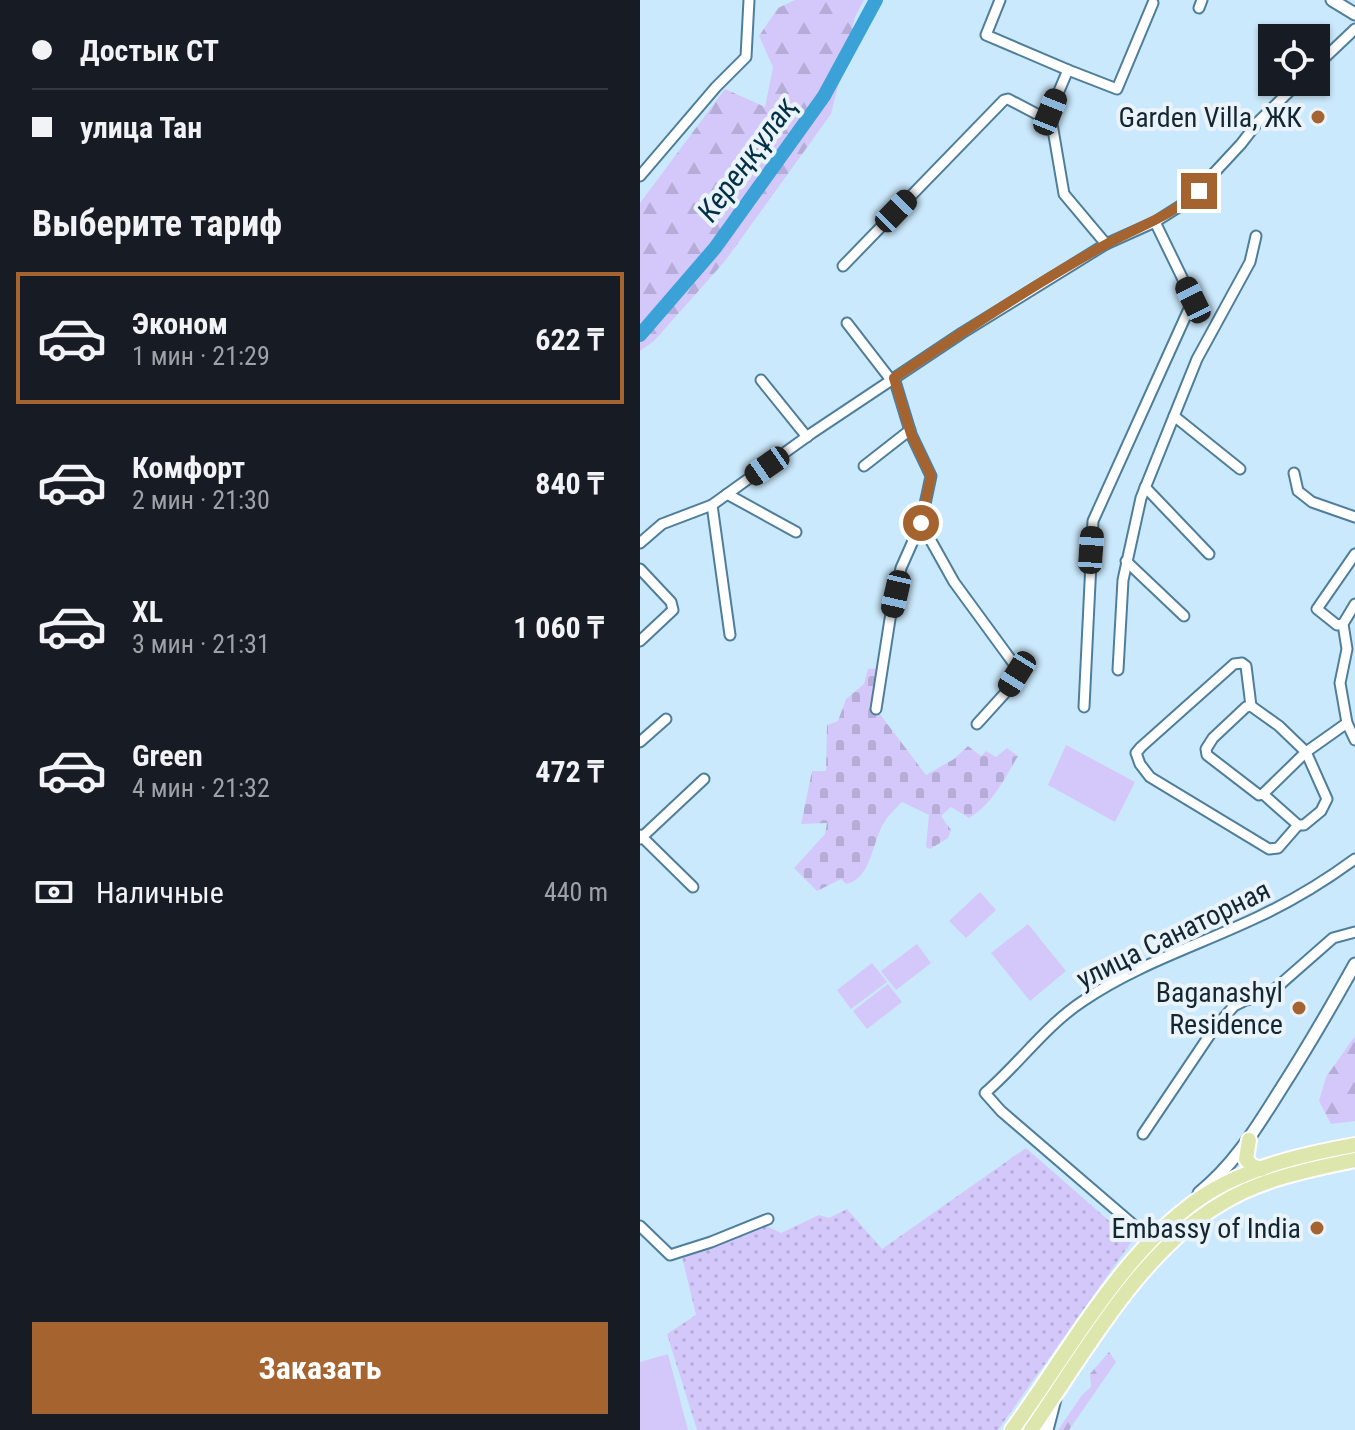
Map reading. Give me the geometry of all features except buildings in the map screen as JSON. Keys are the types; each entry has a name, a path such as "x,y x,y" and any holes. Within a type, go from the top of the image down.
{"main road":[{"path":"1249,1140 1246,1159 1252,1166 1261,1169"},
{"path":"1012,1430 1117,1281 1151,1240 1211,1191 1261,1169 1355,1145"},
{"path":"1031,1430 1134,1284 1166,1248 1205,1214 1223,1201 1284,1177 1355,1160"}],"street":[{"path":"640,176 716,87 746,57 749,0"},
{"path":"1000,0 986,35 1117,89 1153,3"},
{"path":"1332,0 1355,14"},
{"path":"1330,53 1355,29"},
{"path":"1068,70 1050,112 1064,194 1106,244"},
{"path":"640,543 662,524 712,505 962,333 1106,244 1155,222 1199,191 1285,96"},
{"path":"843,266 1004,100 1052,122"},
{"path":"1084,707 1093,521 1193,300 1155,222"},
{"path":"1118,670 1126,561 1145,487 1197,359 1250,262 1256,236"},
{"path":"847,323 893,379 910,430 931,476 921,523 901,568 876,709"},
{"path":"761,380 807,437"},
{"path":"1174,416 1240,469"},
{"path":"864,466 910,430"},
{"path":"1294,473 1298,491 1312,502 1355,517"},
{"path":"1145,487 1209,554"},
{"path":"727,494 796,532"},
{"path":"712,505 730,635"},
{"path":"921,523 954,582 1014,664 1017,674 977,724"},
{"path":"1343,624 1337,625 1317,609 1355,554"},
{"path":"1126,561 1184,616"},
{"path":"640,569 671,602 673,610 640,641"},
{"path":"1355,604 1343,624 1347,649 1340,683 1347,723 1355,740"},
{"path":"1251,706 1246,707 1213,738 1206,749 1207,755 1259,795 1263,794 1298,825 1304,825 1321,811 1327,799 1306,752 1279,726 1251,706 1246,666 1242,663 1234,664 1141,747 1136,753 1140,764 1150,777 1269,849 1278,848 1298,825"},
{"path":"640,742 666,719"},
{"path":"1263,794 1306,752 1347,723"},
{"path":"693,887 641,837 704,779"},
{"name":"улица Санаторная","path":"1151,1240 1001,1111 985,1093 1058,1019 1085,999 1147,966 1314,889 1355,859"},
{"path":"1143,1134 1213,1030 1234,1006 1267,996 1333,938 1355,932"},
{"path":"1151,1240 1183,1206 1227,1169 1249,1140 1319,1029 1355,964"},
{"path":"640,1226 670,1255 768,1219"},
{"path":"1047,1430 1056,1395"}],"green space":[{"path":"795,0 864,0 855,17 831,114 725,261 654,341 640,351 640,203 725,89 765,107 773,67 759,36 778,8"},
{"path":"882,668 876,709 926,775 954,759 968,746 981,756 986,751 996,757 1007,748 1018,756 985,806 969,818 951,807 941,816 951,830 948,838 930,849 926,847 929,815 902,802 885,821 861,875 855,881 846,884 841,879 817,891 794,868 825,834 827,823 801,824 812,771 826,771 827,725 838,721 846,699 864,684 868,669"},
{"path":"1066,745 1135,782 1115,822 1048,785"},
{"path":"980,892 996,910 966,938 949,921"},
{"path":"1028,924 1066,971 1030,1001 991,953"},
{"path":"917,944 931,963 896,990 881,971"},
{"path":"872,963 887,982 851,1009 837,990"},
{"path":"888,984 902,1002 867,1029 853,1011"},
{"path":"1355,1036 1355,1121 1331,1124 1319,1101 1326,1077"},
{"path":"1026,1148 1132,1241 998,1430 697,1430 667,1334 696,1315 682,1257 767,1226 781,1233 819,1215 829,1218 847,1209 882,1249"},
{"path":"1109,1352 1116,1362 1069,1430 1058,1430 1091,1387 1090,1374"},
{"path":"668,1354 688,1430 640,1430 640,1362"}],"waterway":[{"name":"Кереңқұлақ","path":"640,335 715,248 824,96 876,0"}],"place":[{"name":"Garden Villa, ЖК","path":"1318,117"},
{"name":"Baganashyl Residence","path":"1299,1008"},
{"name":"Embassy of India","path":"1317,1228"}],"route":[{"path":"921,523 931,476 911,434 894,378 1068,267 1106,244 1155,222 1199,191"}]}
